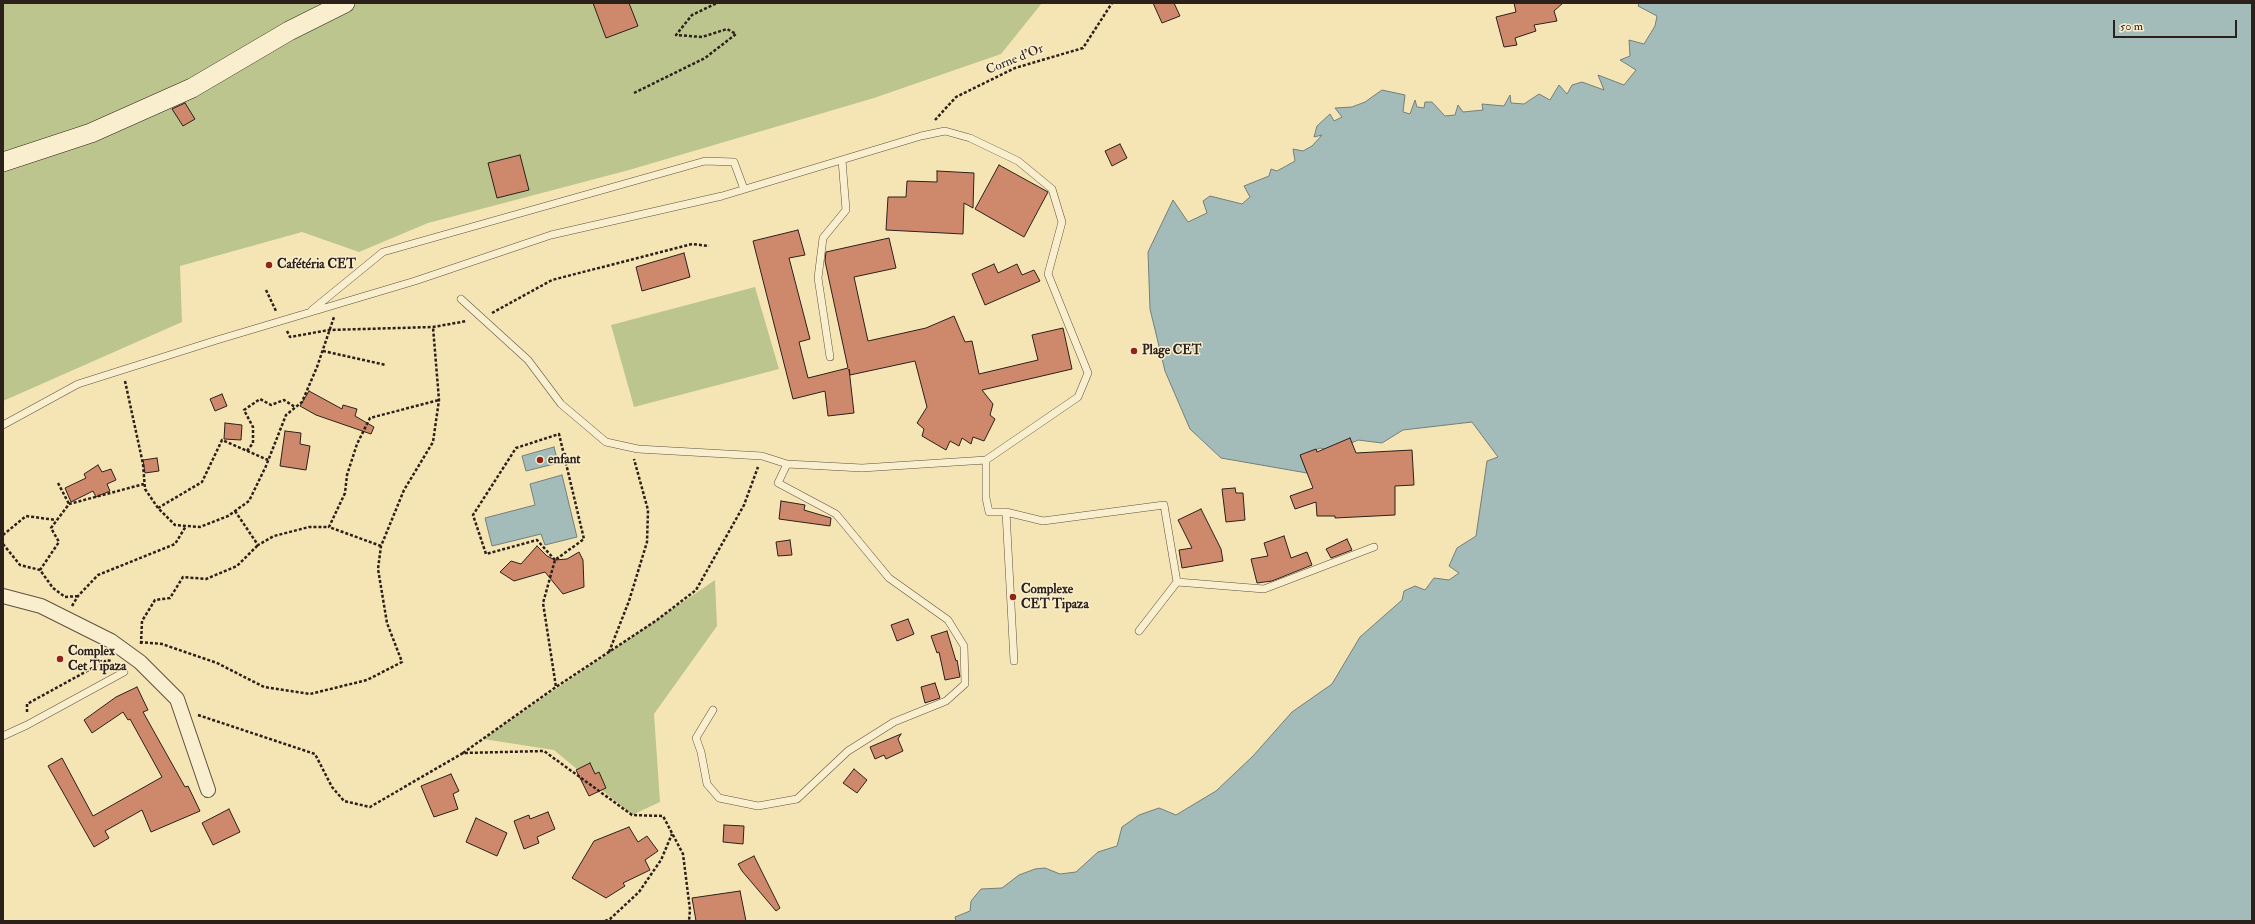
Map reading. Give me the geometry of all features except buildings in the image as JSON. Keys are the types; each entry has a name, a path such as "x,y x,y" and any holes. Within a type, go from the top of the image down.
{"street":[{"path":"3,162 91,133 192,88 289,31 345,3"},
{"path":"3,596 41,606 111,641 140,662 177,699 208,790"}],"lane":[{"path":"3,425 78,384 123,369 310,312 551,235 744,189 945,130 970,138 1018,161 1052,189 1062,222 1048,274 1088,373 1078,397 986,460 862,468 787,464 762,456 630,447 606,442 561,404 528,360 461,299"},
{"path":"830,357 818,278 823,238 846,210 842,160"},
{"path":"310,312 383,252 704,161 734,162 744,189"},
{"path":"986,460 986,498 989,512 1006,512 1043,521 1164,505 1177,582 1138,632"},
{"path":"713,710 696,738 701,752 706,784 718,798 758,806 797,799 848,751 894,722 946,701 965,684 964,646 948,620 889,578 836,514 778,483 787,464"},
{"path":"1006,512 1014,661"},
{"path":"1177,582 1264,589 1374,547"},
{"path":"3,736 27,725 124,672"}],"path":[{"path":"634,94 705,58 736,34 727,29 702,37 676,35 692,15 717,3"},
{"name":"Corne d'Or","path":"921,136 956,97 1015,68 1083,48 1112,3"},
{"path":"266,290 290,337 329,330 433,327 482,318 552,280 692,244 709,246"},
{"path":"123,369 143,464 145,489 158,508 175,525 200,527 228,516 249,501 268,460 286,414 302,402 323,351 338,303"},
{"path":"111,641 162,644 217,663 264,687 310,694 367,680 402,662 387,623 378,569 381,546 404,490 433,442 439,400 433,327"},
{"path":"323,351 386,365"},
{"path":"247,451 253,443 253,426 244,410 260,399 271,405 284,400 295,407"},
{"path":"329,527 346,492 347,475 370,418 439,400"},
{"path":"555,560 538,540 486,554 472,515 516,448 559,434 584,539 555,560 543,603 556,687"},
{"path":"158,508 202,482 222,440 268,460"},
{"path":"609,652 630,601 646,542 648,510 630,447"},
{"path":"180,710 315,754 332,787 344,800 370,807 459,755 556,687 657,620 696,590 744,505 762,456"},
{"path":"58,483 69,504"},
{"path":"40,570 59,542 51,528 69,504 144,484"},
{"path":"235,511 258,545"},
{"path":"3,535 26,516 56,520"},
{"path":"64,618 78,596 98,575 175,544 186,526"},
{"path":"27,725 27,704 107,660 140,662 142,621 155,600 170,598 183,577 206,579 237,566 258,545 274,536 309,527 329,527 381,546"},
{"path":"3,544 20,565 40,570 53,588 65,597 78,596"},
{"path":"459,755 463,753 544,751 632,816 663,816 683,854 690,910 689,921"},
{"path":"605,921 610,919 639,892 661,860 672,833"}],"green space":[{"path":"3,3 1042,3 1001,54 874,98 629,170 428,223 359,252 302,232 180,266 182,322 3,401"},
{"path":"755,287 779,369 634,407 611,325"},
{"path":"715,580 717,626 654,714 660,802 632,815 554,750 483,739"}],"water":[{"path":"1639,3 2252,3 2252,921 956,921 955,917 970,911 971,901 981,889 1002,888 1019,875 1035,869 1045,868 1060,874 1076,872 1098,852 1117,846 1122,827 1139,815 1159,808 1176,815 1216,791 1253,756 1292,712 1332,684 1360,637 1402,600 1404,591 1415,586 1425,590 1434,578 1449,580 1459,573 1449,566 1457,548 1476,536 1487,461 1498,457 1472,422 1403,430 1382,443 1358,440 1333,451 1320,448 1301,457 1307,473 1221,458 1190,429 1165,371 1150,309 1148,252 1173,200 1188,222 1207,213 1203,201 1210,196 1242,204 1250,197 1244,186 1269,176 1271,169 1277,171 1295,161 1293,149 1303,151 1312,146 1322,135 1314,137 1317,126 1330,114 1334,121 1342,117 1335,108 1352,107 1365,102 1382,90 1405,95 1403,112 1410,114 1415,100 1417,107 1424,108 1425,102 1432,102 1445,116 1455,115 1458,105 1463,112 1483,110 1482,104 1504,106 1510,95 1511,103 1524,104 1539,94 1550,100 1559,85 1567,94 1572,85 1582,82 1604,90 1598,75 1624,85 1636,70 1620,60 1630,56 1629,40 1644,44 1655,26 1657,16 1638,6"},
{"name":"enfant","path":"554,447 558,463 526,471 522,456"},
{"path":"562,475 577,537 545,545 541,534 492,546 485,518 535,505 530,484"}],"place":[{"name":"Cafétéria CET","path":"269,265"},
{"name":"Plage CET","path":"1134,351"},
{"name":"enfant","path":"540,460"},
{"name":"Complexe CET Tipaza","path":"1013,597"},
{"name":"Complex Cet Tipaza","path":"60,659"}]}
